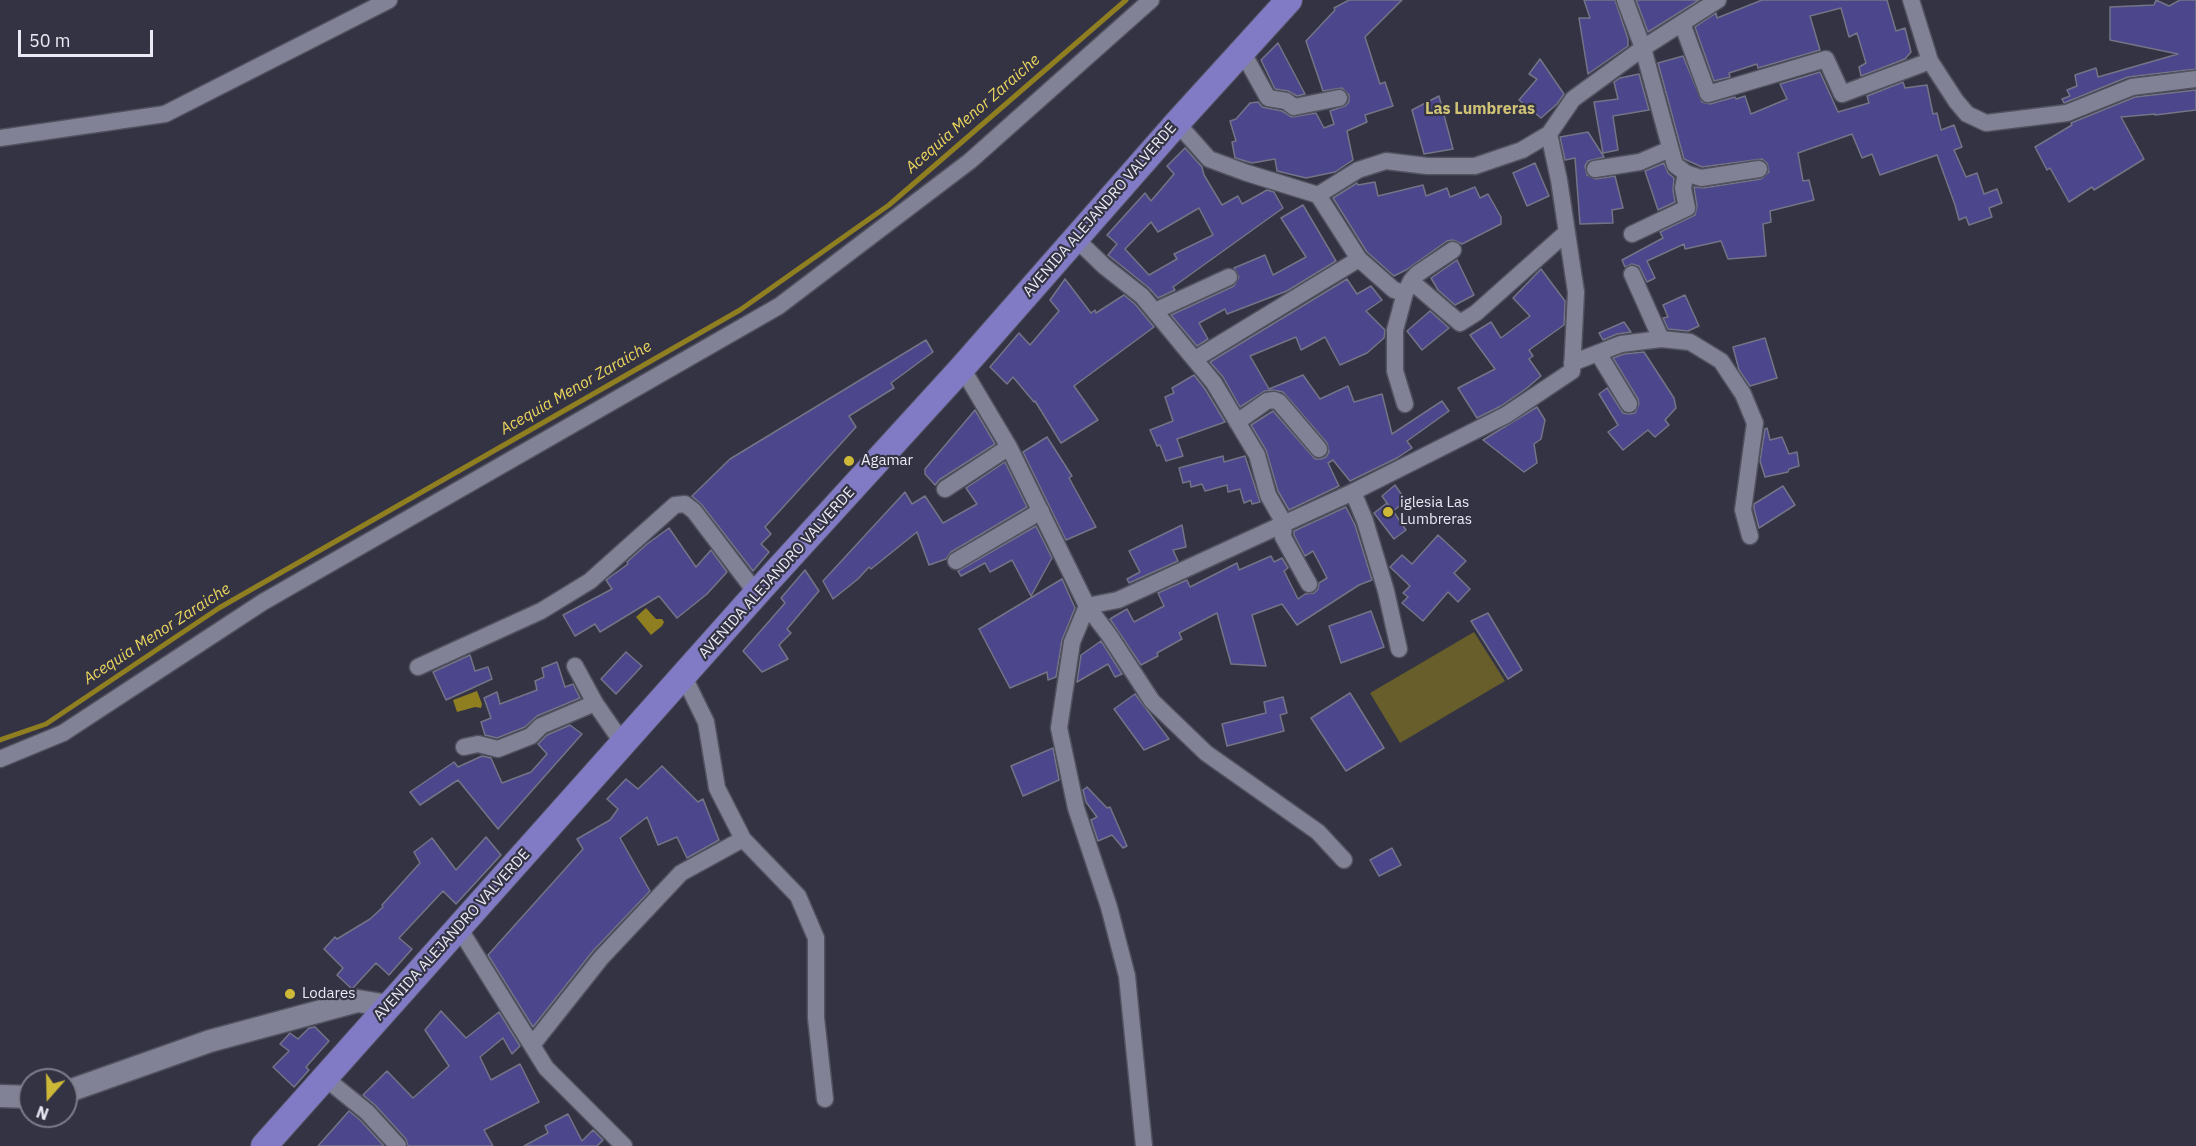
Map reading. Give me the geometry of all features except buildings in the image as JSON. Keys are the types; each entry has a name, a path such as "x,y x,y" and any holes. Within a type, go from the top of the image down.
{"main road":[{"name":"AVENIDA ALEJANDRO VALVERDE","path":"264,1146 1289,0"},
{"path":"78,1088 210,1041 358,1001 388,1006"},
{"path":"0,1096 18,1097"}],"street":[{"path":"0,138 165,114 389,0"},
{"path":"0,759 63,733 263,603 779,306 969,161 1151,0"},
{"path":"1625,0 1643,48 1675,165 1686,173 1701,178 1759,169"},
{"path":"1318,195 1358,170 1386,161 1427,166 1475,166 1522,150 1549,134 1572,99 1643,48 1718,0"},
{"path":"1911,0 1930,61 1967,114 1986,123 2067,113 2132,87 2196,79"},
{"path":"1682,23 1708,94 1826,59 1842,94 1930,61"},
{"path":"1242,51 1268,98 1286,101 1294,107 1340,98"},
{"path":"1177,123 1209,159 1318,195 1359,259 1394,291 1408,287"},
{"path":"1087,606 1118,600 1353,492 1506,415 1572,370 1576,292 1559,180 1549,134"},
{"path":"1595,169 1640,162 1670,149"},
{"path":"1632,234 1687,208 1683,188 1686,173"},
{"path":"1408,287 1460,323 1476,313 1567,232"},
{"path":"1075,238 1104,266 1142,296 1214,383 1257,455 1268,495 1284,523 1283,537 1309,584"},
{"path":"1405,404 1395,371 1395,330 1408,287 1417,274 1453,250"},
{"path":"1195,359 1359,259"},
{"path":"1632,274 1661,339"},
{"path":"1155,311 1229,276"},
{"path":"1572,363 1621,344 1661,339 1690,342 1721,361 1743,394 1755,423 1743,510 1750,536"},
{"path":"1599,353 1629,404"},
{"path":"962,368 1009,447 1087,606 1152,701 1206,753 1318,831 1344,860"},
{"path":"1237,422 1267,401 1274,400 1279,402 1319,449"},
{"path":"945,489 1009,447"},
{"path":"1353,492 1371,541 1399,649"},
{"path":"418,667 541,611 590,581 675,505 685,504 694,511 757,594"},
{"path":"956,561 1041,511"},
{"path":"1087,606 1072,642 1059,728 1076,808 1108,907 1126,976 1144,1146"},
{"path":"575,666 595,703 624,745"},
{"path":"684,677 706,722 717,788 743,839 798,896 816,938 816,1018 825,1099"},
{"path":"464,747 478,744 498,749 531,736 541,726 595,703"},
{"path":"532,1045 602,958 681,873 743,839"},
{"path":"459,928 546,1068 624,1146"},
{"path":"325,1078 367,1112 398,1146"}],"shaded area":[{"path":"646,608 656,619 662,619 664,622 651,635 636,617"},
{"path":"1474,632 1505,681 1400,743 1370,693"},
{"path":"477,691 482,704 481,708 475,707 457,712 453,700"}],"waterway":[{"name":"Acequia Menor Zaraiche","path":"0,740 46,724 219,608 740,310 889,205 1126,0"}],"place":[{"name":"Agamar","path":"849,461"},
{"name":"iglesia Las Lumbreras","path":"1388,512"},
{"name":"Lodares","path":"290,994"}],"district":[{"name":"Las Lumbreras","path":"1480,109"}]}
